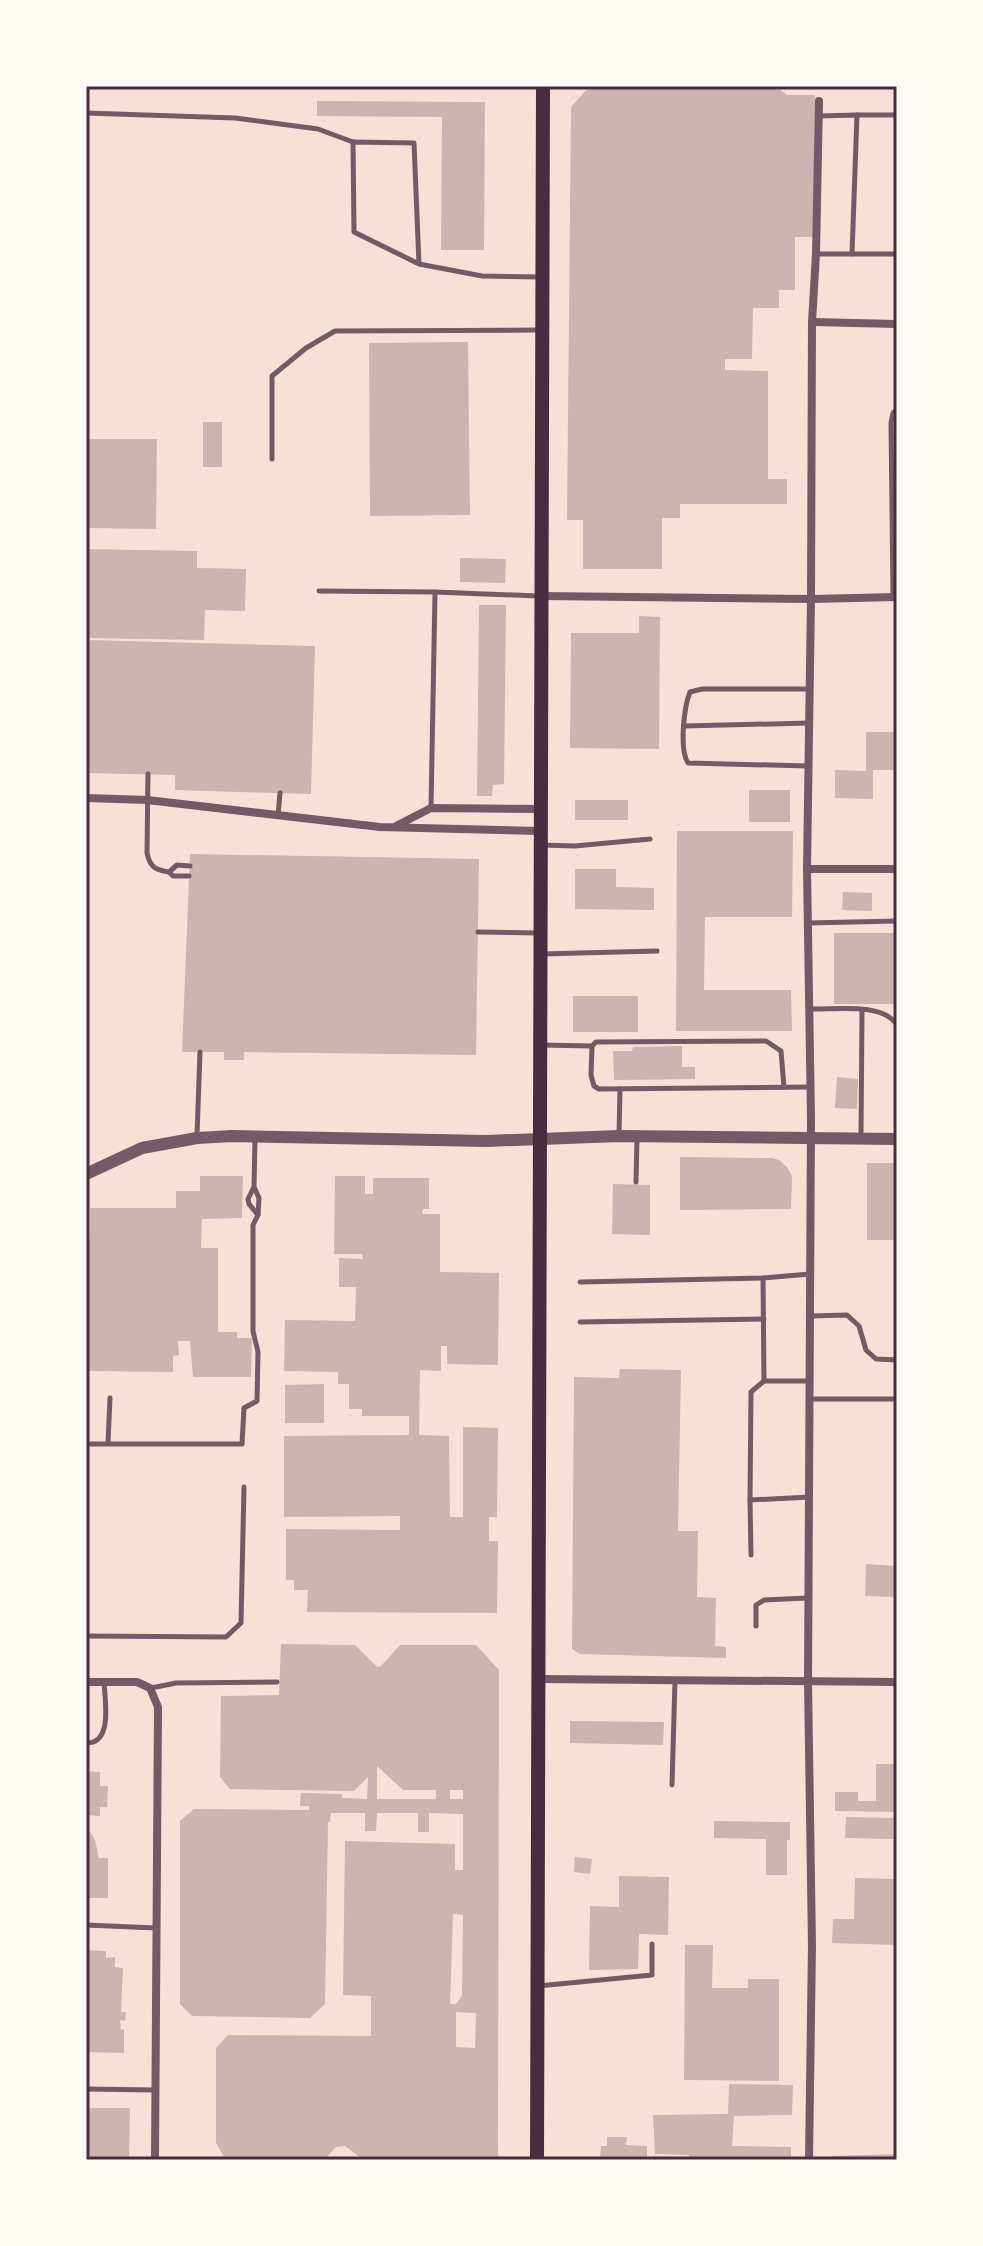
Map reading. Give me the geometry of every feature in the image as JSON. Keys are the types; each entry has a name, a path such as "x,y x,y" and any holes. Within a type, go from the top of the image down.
{"main road":[{"path":"537,2160 543,86"}],"street":[{"path":"809,2160 812,1945 808,1682 811,1087 807,869 812,322 819,101"},
{"path":"812,322 897,324"},
{"path":"542,596 895,597"},
{"path":"86,798 147,800 278,816 540,838"},
{"path":"395,827 431,808 540,809"},
{"path":"807,869 897,869"},
{"path":"86,1174 142,1148 197,1138 486,1141 619,1136 897,1139"},
{"path":"539,1679 897,1682"},
{"path":"86,1682 137,1682 150,1688 158,1707 155,2160"}],"lane":[{"path":"86,113 235,118 318,129 353,142 414,143 419,264"},
{"path":"852,254 857,115"},
{"path":"818,116 897,115"},
{"path":"353,142 354,232 419,264 482,276 542,277"},
{"path":"816,254 897,254"},
{"path":"272,459 272,376 306,348 335,331 542,330"},
{"path":"895,597 891,423 897,409"},
{"path":"319,591 542,596"},
{"path":"431,808 435,592"},
{"path":"808,766 688,763 684,759 684,726 685,705 690,692 702,689 809,689"},
{"path":"684,726 809,723"},
{"path":"148,774 149,861 159,871 169,872 173,876 189,876"},
{"path":"278,816 280,793"},
{"path":"540,838 575,846 650,839"},
{"path":"169,872 177,865 190,866"},
{"path":"808,923 897,921"},
{"path":"478,932 540,933"},
{"path":"540,954 657,951"},
{"path":"809,1009 874,1010 891,1016 897,1025"},
{"path":"861,1138 862,1010"},
{"path":"540,1045 766,1041 781,1051 784,1087"},
{"path":"592,1046 591,1075 594,1086 599,1089 811,1087"},
{"path":"197,1138 200,1052"},
{"path":"619,1136 620,1089"},
{"path":"255,1137 254,1187 248,1199 258,1215"},
{"path":"636,1182 637,1137"},
{"path":"86,1444 242,1444 244,1408 257,1401 258,1352 253,1331 253,1225 258,1215 259,1198 254,1187"},
{"path":"580,1282 811,1274"},
{"path":"763,1278 764,1381"},
{"path":"811,1316 847,1315 859,1326 866,1350 876,1359 897,1360"},
{"path":"580,1322 764,1319"},
{"path":"751,1555 751,1392 764,1381 810,1381"},
{"path":"108,1443 110,1398"},
{"path":"810,1399 897,1399"},
{"path":"86,1636 226,1637 241,1623 244,1487"},
{"path":"750,1500 810,1497"},
{"path":"756,1626 756,1605 764,1600 809,1598"},
{"path":"672,1785 675,1680"},
{"path":"86,1743 94,1743 101,1738 105,1724 104,1682"},
{"path":"150,1688 176,1683 277,1682"},
{"path":"86,1925 156,1928"},
{"path":"537,1986 652,1975 652,1944"},
{"path":"86,2089 156,2090"}],"building":[{"path":"589,87 777,87 787,95 815,95 814,237 795,237 795,290 779,290 779,308 753,308 752,359 725,359 725,370 768,371 768,479 787,479 787,504 680,504 680,518 662,518 662,569 583,569 583,520 567,520 571,107"},
{"path":"317,101 485,102 484,250 441,250 442,117 317,116"},
{"path":"468,342 470,515 370,516 369,343"},
{"path":"203,422 222,422 222,467 203,467"},
{"path":"86,439 157,439 156,529 86,528"},
{"path":"86,549 197,551 197,568 246,569 245,611 205,610 204,640 86,638"},
{"path":"460,558 506,559 505,583 460,582"},
{"path":"479,605 506,605 504,784 493,785 492,796 477,796"},
{"path":"639,616 660,617 659,749 570,748 571,633 639,633"},
{"path":"86,640 315,646 311,794 175,790 175,775 86,773"},
{"path":"866,732 897,732 897,770 873,770 873,799 835,798 835,770 866,771"},
{"path":"749,790 790,790 790,822 749,822"},
{"path":"575,800 628,800 628,820 575,820"},
{"path":"677,831 793,831 792,917 705,917 704,990 791,990 792,1031 676,1031"},
{"path":"190,854 479,859 476,1055 244,1052 244,1060 224,1060 224,1052 182,1052"},
{"path":"575,869 616,869 616,887 654,888 654,910 575,909"},
{"path":"843,892 872,893 872,911 842,910"},
{"path":"834,933 897,933 897,1004 834,1004"},
{"path":"573,996 638,996 638,1032 573,1032"},
{"path":"682,1046 682,1067 695,1067 695,1079 614,1080 613,1051 632,1051 633,1047"},
{"path":"837,1077 858,1079 857,1109 835,1108"},
{"path":"680,1157 779,1160 792,1176 791,1209 680,1210"},
{"path":"867,1163 897,1163 897,1240 867,1240"},
{"path":"200,1176 243,1176 242,1218 202,1219 201,1248 218,1248 218,1332 237,1332 237,1338 252,1338 251,1377 193,1377 190,1341 178,1341 179,1355 173,1356 173,1372 86,1371 86,1239 90,1239 90,1208 176,1208 176,1191 200,1191"},
{"path":"335,1176 365,1176 365,1194 373,1194 373,1178 429,1178 429,1209 423,1209 422,1214 440,1214 440,1272 499,1273 498,1365 447,1364 447,1346 441,1346 441,1371 420,1370 419,1435 449,1436 450,1517 463,1517 463,1427 498,1428 497,1517 489,1517 489,1541 498,1541 497,1613 307,1612 308,1590 294,1590 294,1580 286,1580 286,1529 400,1530 400,1516 284,1517 284,1436 409,1435 409,1416 362,1416 362,1409 349,1409 349,1384 338,1384 338,1372 284,1371 285,1320 355,1321 356,1287 339,1287 339,1258 363,1259 362,1254 334,1254"},
{"path":"613,1184 650,1185 650,1235 612,1234"},
{"path":"620,1369 681,1370 678,1531 698,1531 697,1597 716,1598 715,1646 726,1647 726,1658 580,1654 572,1649 574,1377 619,1378"},
{"path":"324,1384 324,1423 285,1423 285,1385"},
{"path":"866,1564 897,1566 897,1597 865,1596"},
{"path":"281,1644 355,1645 377,1667 400,1645 476,1645 499,1670 498,2160 361,2158 345,2146 336,2147 326,2158 224,2157 216,2143 216,2048 228,2035 371,2036 371,1996 343,1995 345,1841 455,1844 455,1870 463,1870 463,1814 429,1813 429,1832 418,1832 418,1813 377,1813 376,1831 365,1831 365,1813 331,1813 328,1822 325,2004 310,2018 192,2016 180,2004 180,1821 194,1809 309,1810 309,1806 300,1806 301,1793 342,1794 342,1798 367,1799 368,1777 354,1791 230,1789 220,1777 221,1696 279,1695","holes":["377,1766 403,1790 436,1790 436,1799 377,1799","450,1790 463,1790 463,1799 450,1799","453,1914 463,1915 462,1996 456,2004 450,2004","456,2012 476,2013 475,2048 456,2047"]},
{"path":"570,1721 664,1722 663,1745 570,1743"},
{"path":"876,1764 897,1764 897,1812 835,1811 835,1792 858,1792 858,1801 876,1801"},
{"path":"86,1771 100,1772 100,1786 108,1786 107,1807 100,1807 100,1816 86,1815"},
{"path":"846,1817 893,1818 893,1839 845,1838"},
{"path":"714,1821 790,1822 787,1875 766,1875 766,1839 714,1838"},
{"path":"86,1825 95,1840 99,1858 108,1858 108,1898 86,1898"},
{"path":"575,1857 592,1859 590,1874 574,1872"},
{"path":"619,1876 669,1877 668,1935 639,1934 638,1969 589,1970 590,1906 619,1907"},
{"path":"855,1878 897,1879 897,1945 832,1943 833,1919 854,1919"},
{"path":"685,1945 713,1945 712,1988 748,1988 748,1979 779,1979 779,2081 684,2080"},
{"path":"86,1950 106,1951 106,1958 115,1957 115,1967 123,1968 121,2012 126,2012 125,2021 120,2020 121,2030 124,2029 124,2053 86,2052"},
{"path":"729,2084 793,2085 792,2115 734,2116 732,2146 791,2147 791,2160 689,2160 689,2155 655,2154 653,2115 728,2114"},
{"path":"86,2108 130,2108 129,2160 86,2160"},
{"path":"607,2137 627,2137 626,2145 647,2146 647,2160 600,2160 601,2146 607,2146"},
{"path":"897,2154 897,2160 832,2160 832,2156"}]}
